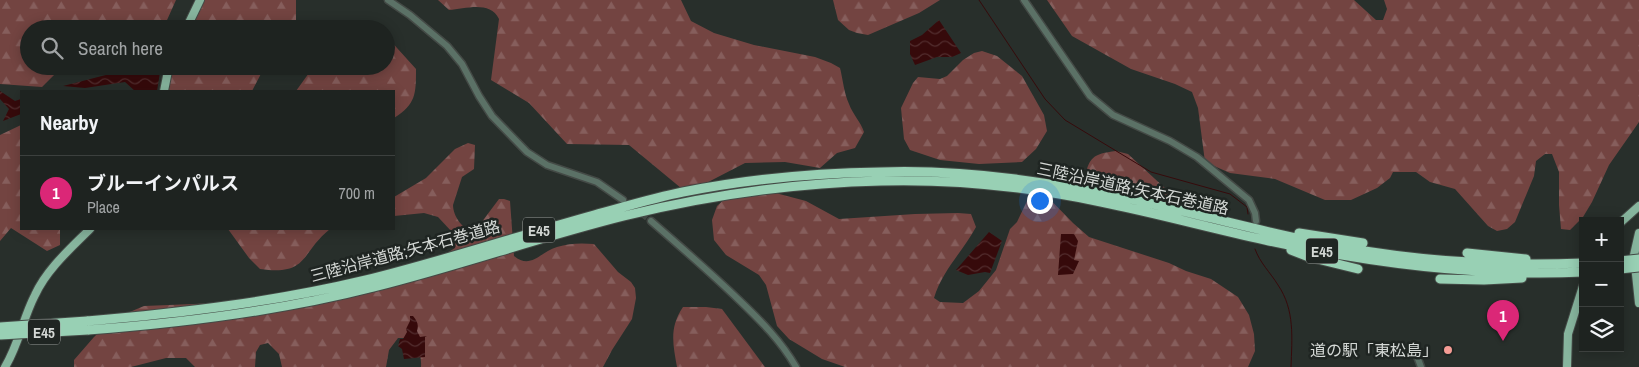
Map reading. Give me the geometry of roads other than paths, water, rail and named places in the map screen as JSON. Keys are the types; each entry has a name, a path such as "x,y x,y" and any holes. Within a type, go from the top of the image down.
{"highway":[{"name":"三陸沿岸道路;矢本石巻道路","path":"0,335 87,326 223,307 323,290 405,270 682,192 785,177 882,172 925,172 1100,197 1200,216 1318,243 1389,255 1550,271"},
{"name":"三陸沿岸道路;矢本石巻道路","path":"1100,197 1266,240 1371,260 1437,269 1488,272 1550,271 1579,264"},
{"path":"1200,216 1363,242"},
{"path":"1266,240 1309,256 1358,269"},
{"path":"1467,253 1536,260 1550,271"},
{"path":"1624,261 1639,259"},
{"path":"1624,269 1639,267"},
{"path":"1440,279 1484,280 1550,271 1579,272"},
{"name":"三陸沿岸道路;矢本石巻道路","path":"0,327 87,326"}],"main road":[{"path":"190,20 200,0"},
{"path":"164,90 167,75"},
{"path":"1624,219 1639,206"},
{"path":"5,367 40,284 89,230"},
{"path":"1639,233 1634,255 1639,303"},
{"path":"1567,367 1568,334 1579,299"}],"street":[{"path":"388,0 417,20 447,46 462,64 492,116 527,152 548,165 597,182 623,200"},
{"path":"1024,0 1094,100 1113,115 1170,141 1196,157 1249,200 1255,213 1256,221"},
{"path":"651,221 715,276 753,313 778,340 796,367"},
{"path":"1414,348 1421,367"}],"water":[{"path":"939,20 961,53 952,57 937,57 915,65 910,54 910,41 922,35"},
{"path":"106,75 160,75 157,90 134,90 125,82 85,88 63,86"},
{"path":"0,91 15,101 20,99 20,114 3,121 9,109 0,99"},
{"path":"989,232 1002,241 990,273 968,275 956,270"},
{"path":"1061,234 1074,234 1078,241 1074,260 1079,261 1073,274 1058,275"},
{"path":"410,316 413,316 417,321 417,331 420,337 427,336 425,337 425,357 404,359 402,349 398,346 400,339 403,339 407,332 406,329"}],"waterway":[{"path":"979,0 1045,99 1065,120 1151,172 1230,194 1247,207 1248,214"},
{"path":"1255,249 1262,263 1278,285 1287,304 1291,324 1291,367"}],"tunnel":[{"path":"628,203 651,221"}],"place":[{"name":"ブルーインパルス","path":"1503,341"},
{"name":"道の駅「東松島」","path":"1448,350"}]}
